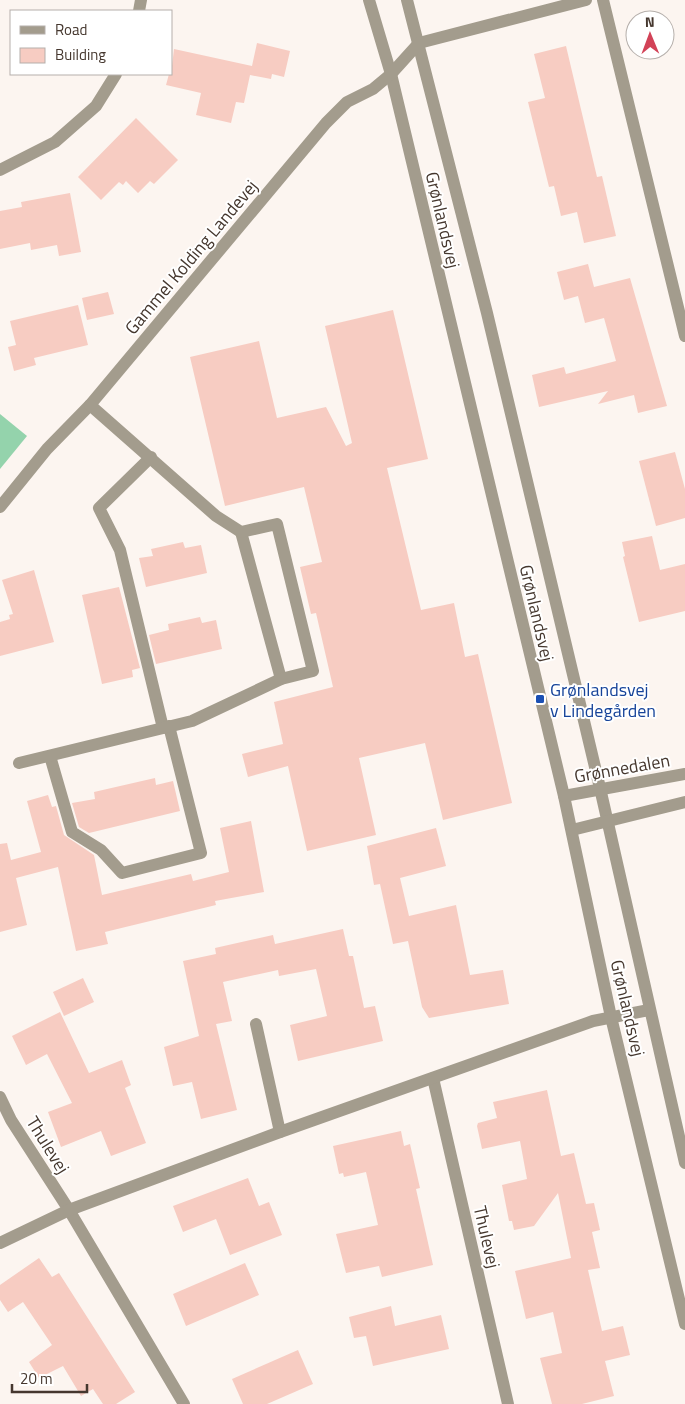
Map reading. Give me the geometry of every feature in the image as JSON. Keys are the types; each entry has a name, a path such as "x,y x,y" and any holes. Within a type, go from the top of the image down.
{"street":[{"name":"Grønlandsvej","path":"369,0 391,74 564,796 611,1017 685,1324"},
{"name":"Grønlandsvej","path":"407,0 487,313 608,821 649,1010 685,1163"},
{"path":"419,43 586,0"},
{"path":"603,0 685,336"},
{"name":"Gammel Kolding Landevej","path":"0,507 90,404 326,123 347,102 373,89 391,74 419,43"},
{"path":"0,170 55,142 96,106 115,75"},
{"path":"90,404 216,516 241,532 280,679"},
{"path":"50,756 72,832 101,850 122,873 201,853 120,550 99,508 151,457"},
{"path":"19,763 192,721 280,679 313,671 277,524 241,532"},
{"name":"Grønnedalen","path":"564,796 685,774"},
{"path":"572,830 685,802"},
{"path":"0,1243 68,1210 280,1132 593,1020 649,1010"},
{"path":"256,1024 280,1132"},
{"name":"Thulevej","path":"433,1078 508,1404"},
{"name":"Thulevej","path":"0,1097 11,1120 68,1210 184,1404"}],"green space":[{"path":"0,414 27,436 0,469"}],"building":[{"path":"257,43 290,51 284,77 272,74 271,79 250,75 244,103 236,102 231,123 196,115 201,93 166,85 169,75 172,75 174,49 252,66"},
{"path":"566,46 597,177 602,176 616,236 584,243 577,212 561,216 554,186 549,187 528,102 545,98 534,54"},
{"path":"136,118 178,160 154,184 150,181 138,193 126,181 123,185 119,182 101,200 78,177"},
{"path":"70,193 81,252 59,256 57,245 31,250 30,243 0,249 0,211 22,207 21,202"},
{"path":"588,264 594,287 630,278 667,406 638,413 634,395 598,404 608,391 539,407 532,375 564,367 566,374 616,361 604,318 585,323 578,296 564,300 557,272"},
{"path":"108,292 114,314 87,320 82,298"},
{"path":"78,305 88,345 34,358 36,365 14,371 8,347 16,345 10,321"},
{"path":"393,310 428,459 387,468 421,610 454,603 465,657 478,654 512,803 443,820 425,743 359,758 376,835 307,851 288,766 248,777 242,754 283,744 274,702 333,687 316,613 311,614 300,567 322,562 304,487 225,506 190,357 259,341 277,418 326,407 346,446 352,443 325,326"},
{"path":"675,452 685,489 685,518 656,526 639,461"},
{"path":"652,536 660,570 685,564 685,611 639,622 623,557 625,556 622,542"},
{"path":"183,542 185,548 201,545 207,573 146,587 139,558 153,556 151,549"},
{"path":"34,570 54,642 0,656 0,622 10,619 9,615 13,614 2,580"},
{"path":"119,587 140,668 132,670 133,677 102,684 82,595"},
{"path":"200,617 202,623 216,620 222,649 156,664 149,635 169,630 168,624"},
{"path":"155,778 156,785 173,781 180,811 89,833 79,827 72,803 95,799 94,792"},
{"path":"48,795 52,807 56,806 64,835 94,855 102,895 191,874 193,881 229,872 220,828 251,821 264,892 215,901 216,905 105,932 108,944 76,951 58,867 16,878 27,925 0,932 0,844 7,843 11,860 41,852 27,801"},
{"path":"436,828 446,866 400,878 409,916 456,905 470,975 503,970 509,1004 429,1018 422,1007 408,941 393,944 380,884 374,885 367,846"},
{"path":"343,929 349,956 353,956 364,1008 375,1006 383,1041 298,1061 290,1025 327,1016 316,969 279,976 278,970 223,982 232,1021 216,1024 237,1110 201,1119 192,1082 173,1086 164,1047 199,1036 183,961 216,954 215,948 273,935 275,944"},
{"path":"83,978 94,1002 64,1016 53,992"},
{"path":"60,1012 89,1073 122,1060 131,1085 125,1088 146,1143 111,1156 101,1131 61,1147 48,1112 72,1103 47,1054 26,1065 12,1036"},
{"path":"547,1090 561,1156 574,1153 586,1204 594,1203 600,1230 592,1232 600,1268 588,1270 602,1331 623,1326 630,1355 605,1361 614,1396 582,1404 552,1404 540,1358 562,1353 553,1312 526,1319 515,1271 571,1258 558,1193 534,1226 514,1230 512,1221 509,1221 502,1185 527,1179 520,1141 482,1149 477,1126 478,1123 497,1118 493,1102"},
{"path":"401,1131 404,1146 410,1144 420,1188 416,1189 433,1265 382,1277 379,1266 346,1273 336,1234 378,1225 366,1172 344,1177 343,1173 339,1174 333,1146"},
{"path":"248,1178 259,1206 269,1202 282,1235 230,1255 216,1219 183,1232 173,1206"},
{"path":"39,1258 52,1277 59,1273 135,1392 116,1404 103,1404 93,1389 81,1396 63,1366 39,1378 29,1362 52,1345 23,1302 8,1312 0,1300 0,1285"},
{"path":"245,1263 259,1295 186,1326 173,1294"},
{"path":"391,1306 395,1326 441,1315 449,1349 373,1366 366,1336 354,1338 349,1317"},
{"path":"298,1350 313,1384 267,1404 243,1404 232,1379"}],"place":[{"name":"Grønlandsvej v Lindegården","path":"540,699"}]}
